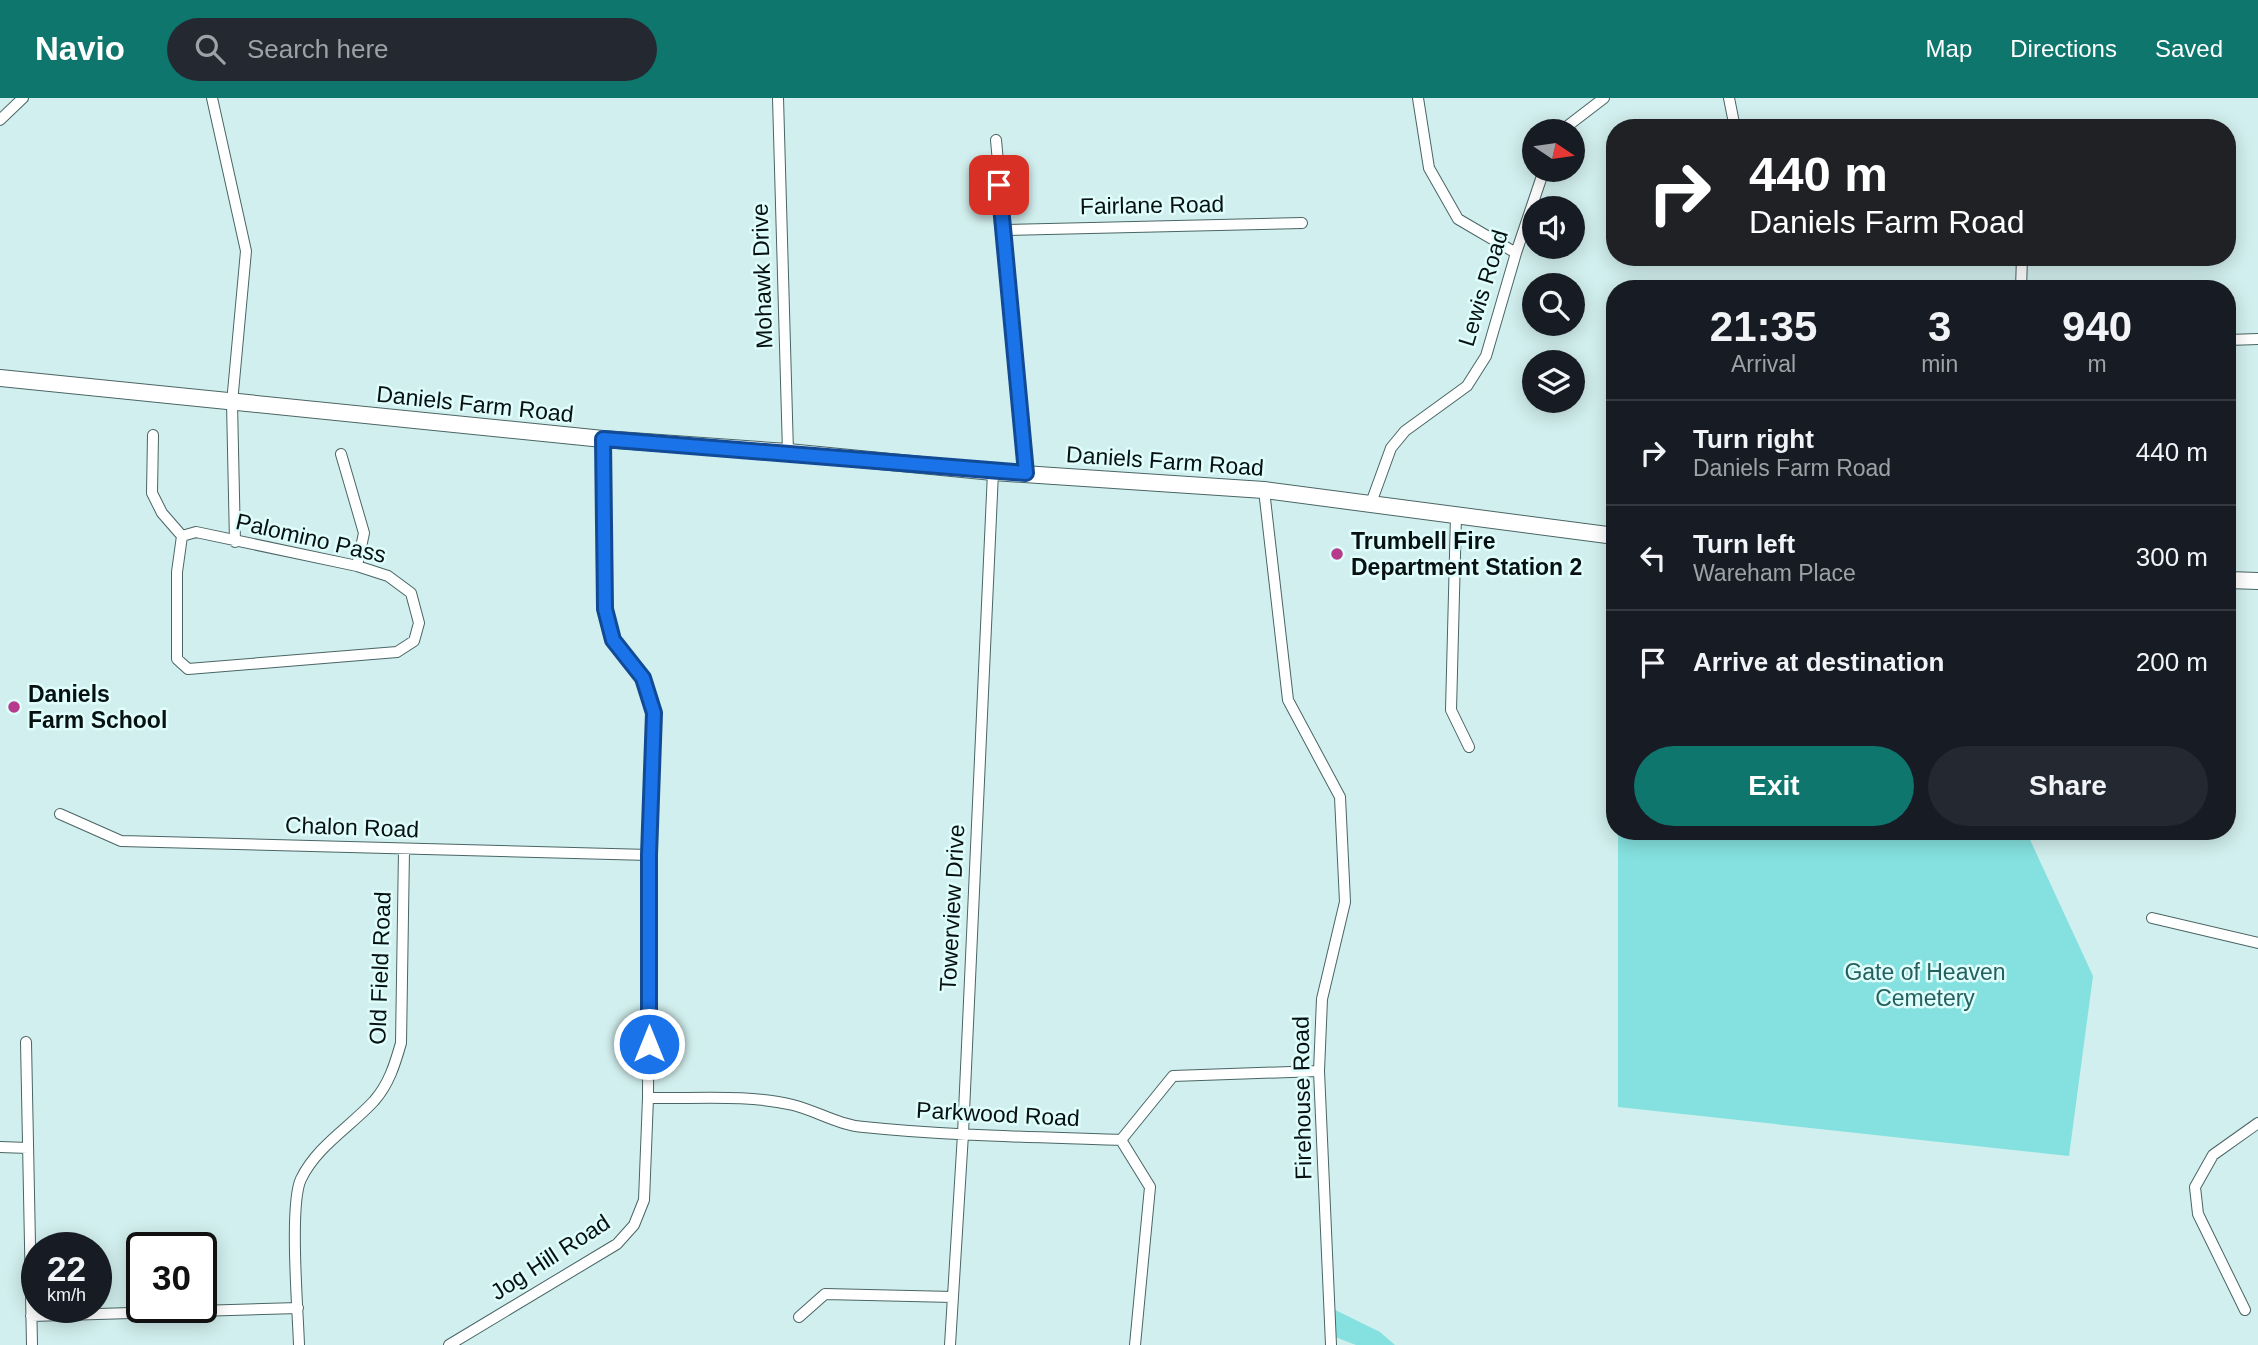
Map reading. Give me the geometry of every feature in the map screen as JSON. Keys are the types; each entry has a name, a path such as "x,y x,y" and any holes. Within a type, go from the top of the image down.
{"main road":[{"name":"Daniels Farm Road","path":"0,379 603,439 788,452 993,472 1264,490 1606,535"},
{"path":"2236,580 2258,581"}],"street":[{"path":"0,120 23,98"},
{"path":"212,98 246,251 232,403 235,542"},
{"name":"Mohawk Drive","path":"778,98 788,452"},
{"path":"1418,98 1429,168 1458,219 1516,253"},
{"path":"1577,119 1604,98"},
{"path":"1729,98 1733,119"},
{"path":"996,140 1026,473"},
{"name":"Lewis Road","path":"1371,503 1391,447 1405,431 1467,386 1486,356 1540,182"},
{"name":"Fairlane Road","path":"1003,230 1302,223"},
{"path":"2236,340 2258,339"},
{"path":"153,435 152,493 162,513 182,536"},
{"name":"Jog Hill Road","path":"449,1345 617,1244 634,1225 644,1200 654,713 643,678 613,640 605,609 603,439"},
{"path":"341,454 364,533 357,566"},
{"name":"Towerview Drive","path":"950,1345 963,1134 993,472"},
{"name":"Firehouse Road","path":"1264,490 1288,700 1340,797 1345,902 1322,999 1319,1072 1331,1345"},
{"path":"1456,516 1451,710 1469,747"},
{"name":"Palomino Pass","path":"196,532 235,542 357,566 388,576 411,593 419,622 414,641 397,652 188,669 177,659 177,572 182,536 196,532"},
{"name":"Chalon Road","path":"60,814 121,841 649,855"},
{"name":"Old Field Road","path":"299,1345 296,1208 300,1181 319,1152 375,1099 393,1071 401,1043 404,850"},
{"path":"2152,918 2258,943"},
{"path":"26,1042 30,1232"},
{"path":"1135,1345 1150,1187 1121,1140 1173,1076 1319,1072"},
{"name":"Parkwood Road","path":"648,1098 752,1100 794,1105 827,1119 860,1127 1121,1140"},
{"path":"2245,1310 2198,1213 2195,1187 2213,1155 2258,1123"},
{"path":"0,1147 28,1148"},
{"path":"799,1317 825,1294 953,1297"},
{"path":"112,1313 298,1308"},
{"path":"31,1323 32,1345"}],"green space":[{"name":"Gate of Heaven Cemetery","path":"1618,840 2030,840 2093,976 2069,1156 1618,1107"},
{"path":"1325,1305 1380,1332 1395,1345 1356,1345 1325,1333"}],"place":[{"name":"Trumbell Fire Department Station 2","path":"1337,554"},
{"name":"Daniels Farm School","path":"14,707"}],"route":[{"path":"649,1044 649,855 654,713 643,678 613,640 605,609 603,439 1026,473 999,185"}]}
